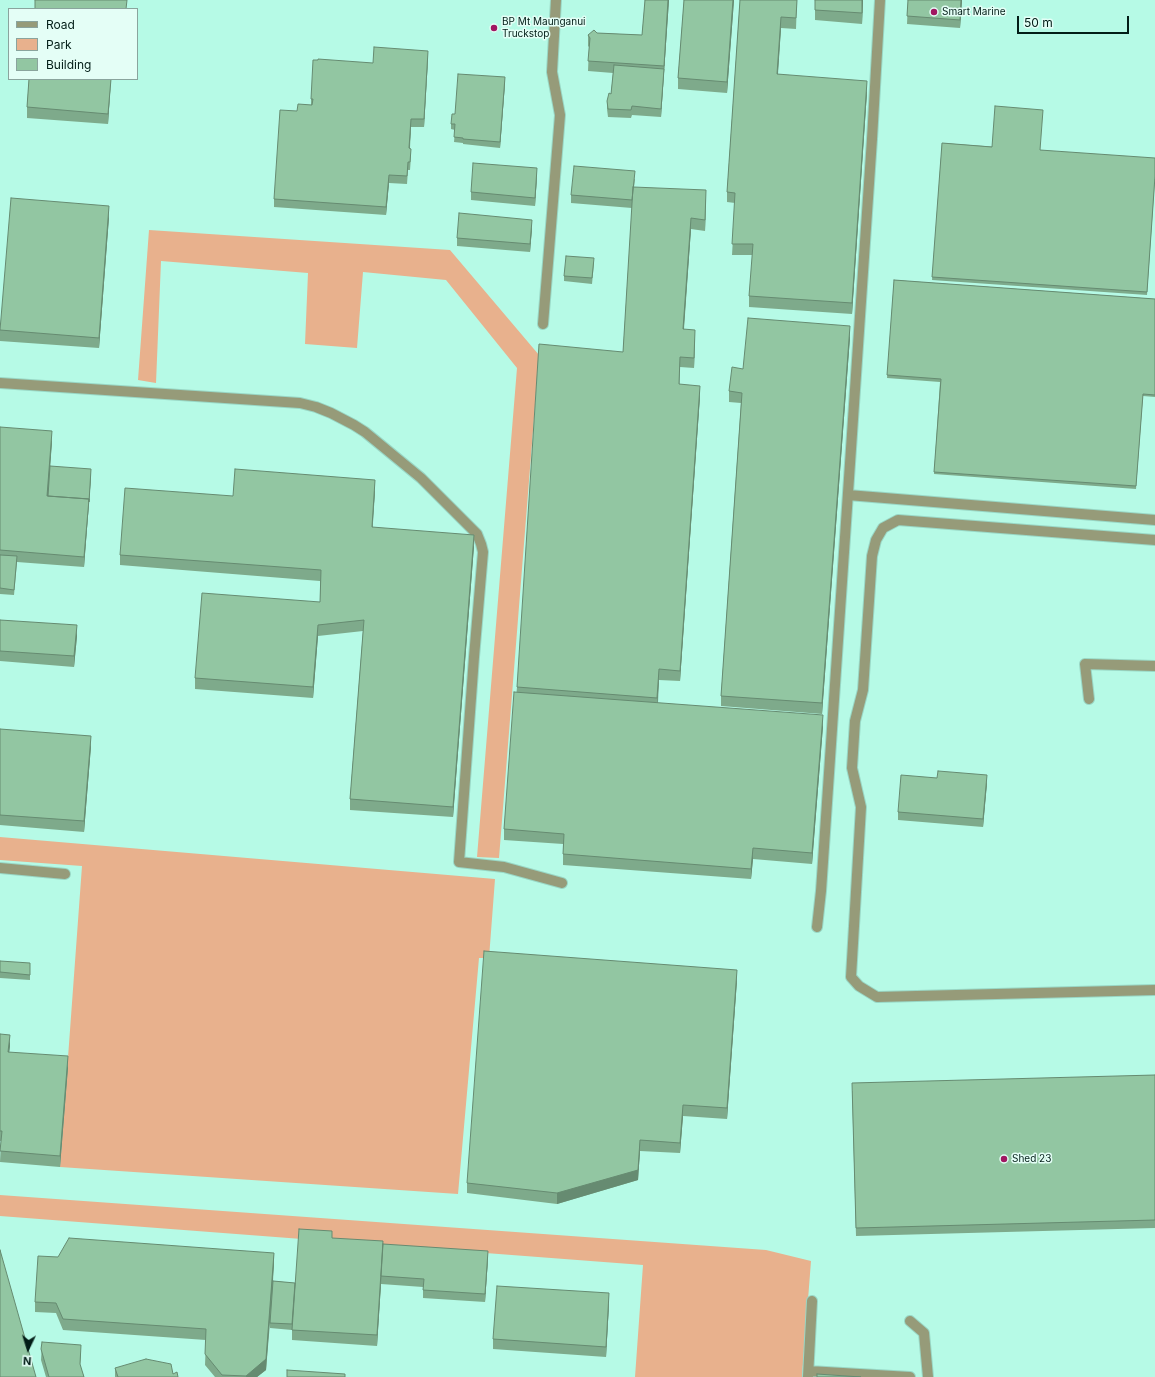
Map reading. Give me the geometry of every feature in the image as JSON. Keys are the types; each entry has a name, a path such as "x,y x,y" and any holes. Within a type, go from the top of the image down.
{"street":[{"path":"543,324 560,115 552,72 556,0"},
{"path":"817,927 822,883 880,0"},
{"path":"0,383 300,403 331,413 354,425 365,432 421,478 477,534 483,552 459,862 504,868 562,883"},
{"path":"848,495 1155,520"},
{"path":"1155,540 898,520 883,528 876,540 872,556 863,690 855,721 852,768 861,806 852,977 859,986 877,997 1155,990"},
{"path":"1089,699 1085,664 1155,666"},
{"path":"0,868 65,874"},
{"path":"812,1301 808,1374 910,1377"},
{"path":"910,1321 924,1333 928,1377"}],"green space":[{"path":"149,230 450,250 539,355 499,858 477,857 517,368 446,280 363,272 357,348 305,344 308,273 161,261 156,383 138,380"},
{"path":"0,837 495,879 489,958 479,958 458,1194 60,1167 82,866 0,860"},
{"path":"0,1195 766,1250 811,1261 802,1377 635,1377 643,1265 0,1216"}],"building":[{"path":"35,0 127,0 126,8 35,8"},
{"path":"645,0 668,0 664,66 588,61 590,38 588,35 594,30 597,33 642,35"},
{"path":"684,0 733,0 727,82 678,78"},
{"path":"740,0 797,0 796,18 781,17 777,74 867,81 852,303 749,296 753,244 732,244 735,193 727,192"},
{"path":"815,0 862,0 862,13 815,10"},
{"name":"Smart Marine","path":"908,0 961,0 960,20 907,16"},
{"path":"374,47 428,51 424,119 411,119 409,148 411,149 407,176 389,175 386,207 274,199 280,110 297,111 298,104 312,105 313,60 318,59 373,63"},
{"path":"614,65 664,69 661,109 632,106 631,110 608,109 607,101 609,93 611,94"},
{"path":"458,74 505,77 500,142 454,137 455,124 451,124 452,114 455,114"},
{"path":"29,80 111,80 108,114 27,107"},
{"path":"995,106 1043,110 1040,150 1155,158 1147,292 932,277 942,143 992,147"},
{"path":"473,163 537,168 535,198 471,192"},
{"path":"574,166 635,171 632,200 571,195"},
{"path":"633,187 706,190 705,220 691,218 683,329 695,330 694,358 680,357 679,384 700,386 680,671 659,669 657,698 517,687 539,344 623,352"},
{"path":"11,198 109,206 99,338 0,330"},
{"path":"459,213 532,220 530,244 457,238"},
{"path":"566,256 594,258 592,278 564,276"},
{"path":"894,280 1155,299 1155,395 1143,394 1136,486 934,472 941,379 887,375"},
{"path":"748,318 850,326 822,703 721,696 742,393 729,391 732,367 743,369"},
{"path":"0,427 52,431 47,496 89,499 84,557 0,550"},
{"path":"50,466 91,469 89,502 89,499 48,496"},
{"path":"235,469 375,480 372,527 474,535 453,807 350,799 364,620 318,625 313,687 195,678 202,593 320,602 321,570 120,555 125,488 233,496"},
{"path":"0,555 17,556 14,590 0,588"},
{"path":"0,620 77,625 74,656 0,651"},
{"path":"514,692 823,715 812,853 753,848 751,869 563,854 564,834 504,829"},
{"path":"0,729 91,736 84,821 0,815"},
{"path":"938,771 987,775 983,819 898,812 901,775 937,778"},
{"path":"484,951 737,970 727,1108 683,1105 680,1143 640,1140 638,1170 557,1193 467,1183"},
{"path":"0,961 30,963 30,975 0,972"},
{"path":"0,1034 10,1035 8,1052 68,1056 60,1156 0,1151 2,1131 0,1131"},
{"name":"Shed 23","path":"1155,1075 1155,1220 856,1228 852,1083"},
{"path":"299,1229 332,1231 332,1238 383,1241 377,1335 292,1330"},
{"path":"69,1238 274,1253 266,1359 246,1376 222,1375 205,1354 206,1329 63,1319 56,1303 35,1302 38,1256 58,1257"},
{"path":"383,1244 488,1251 485,1294 423,1290 424,1279 381,1276"},
{"path":"0,1250 36,1377 0,1377"},
{"path":"273,1281 295,1283 292,1324 270,1323"},
{"path":"497,1286 609,1293 606,1347 493,1339"},
{"path":"42,1342 81,1345 80,1364 84,1377 49,1377 41,1349"},
{"path":"146,1359 171,1364 173,1374 177,1372 178,1377 118,1377 115,1368"},
{"path":"287,1370 345,1374 345,1377 287,1377"},
{"path":"817,1374 861,1377 817,1377"}],"place":[{"name":"Smart Marine","path":"934,12"},
{"name":"BP Mt Maunganui Truckstop","path":"494,28"},
{"name":"Shed 23","path":"1004,1159"}]}
